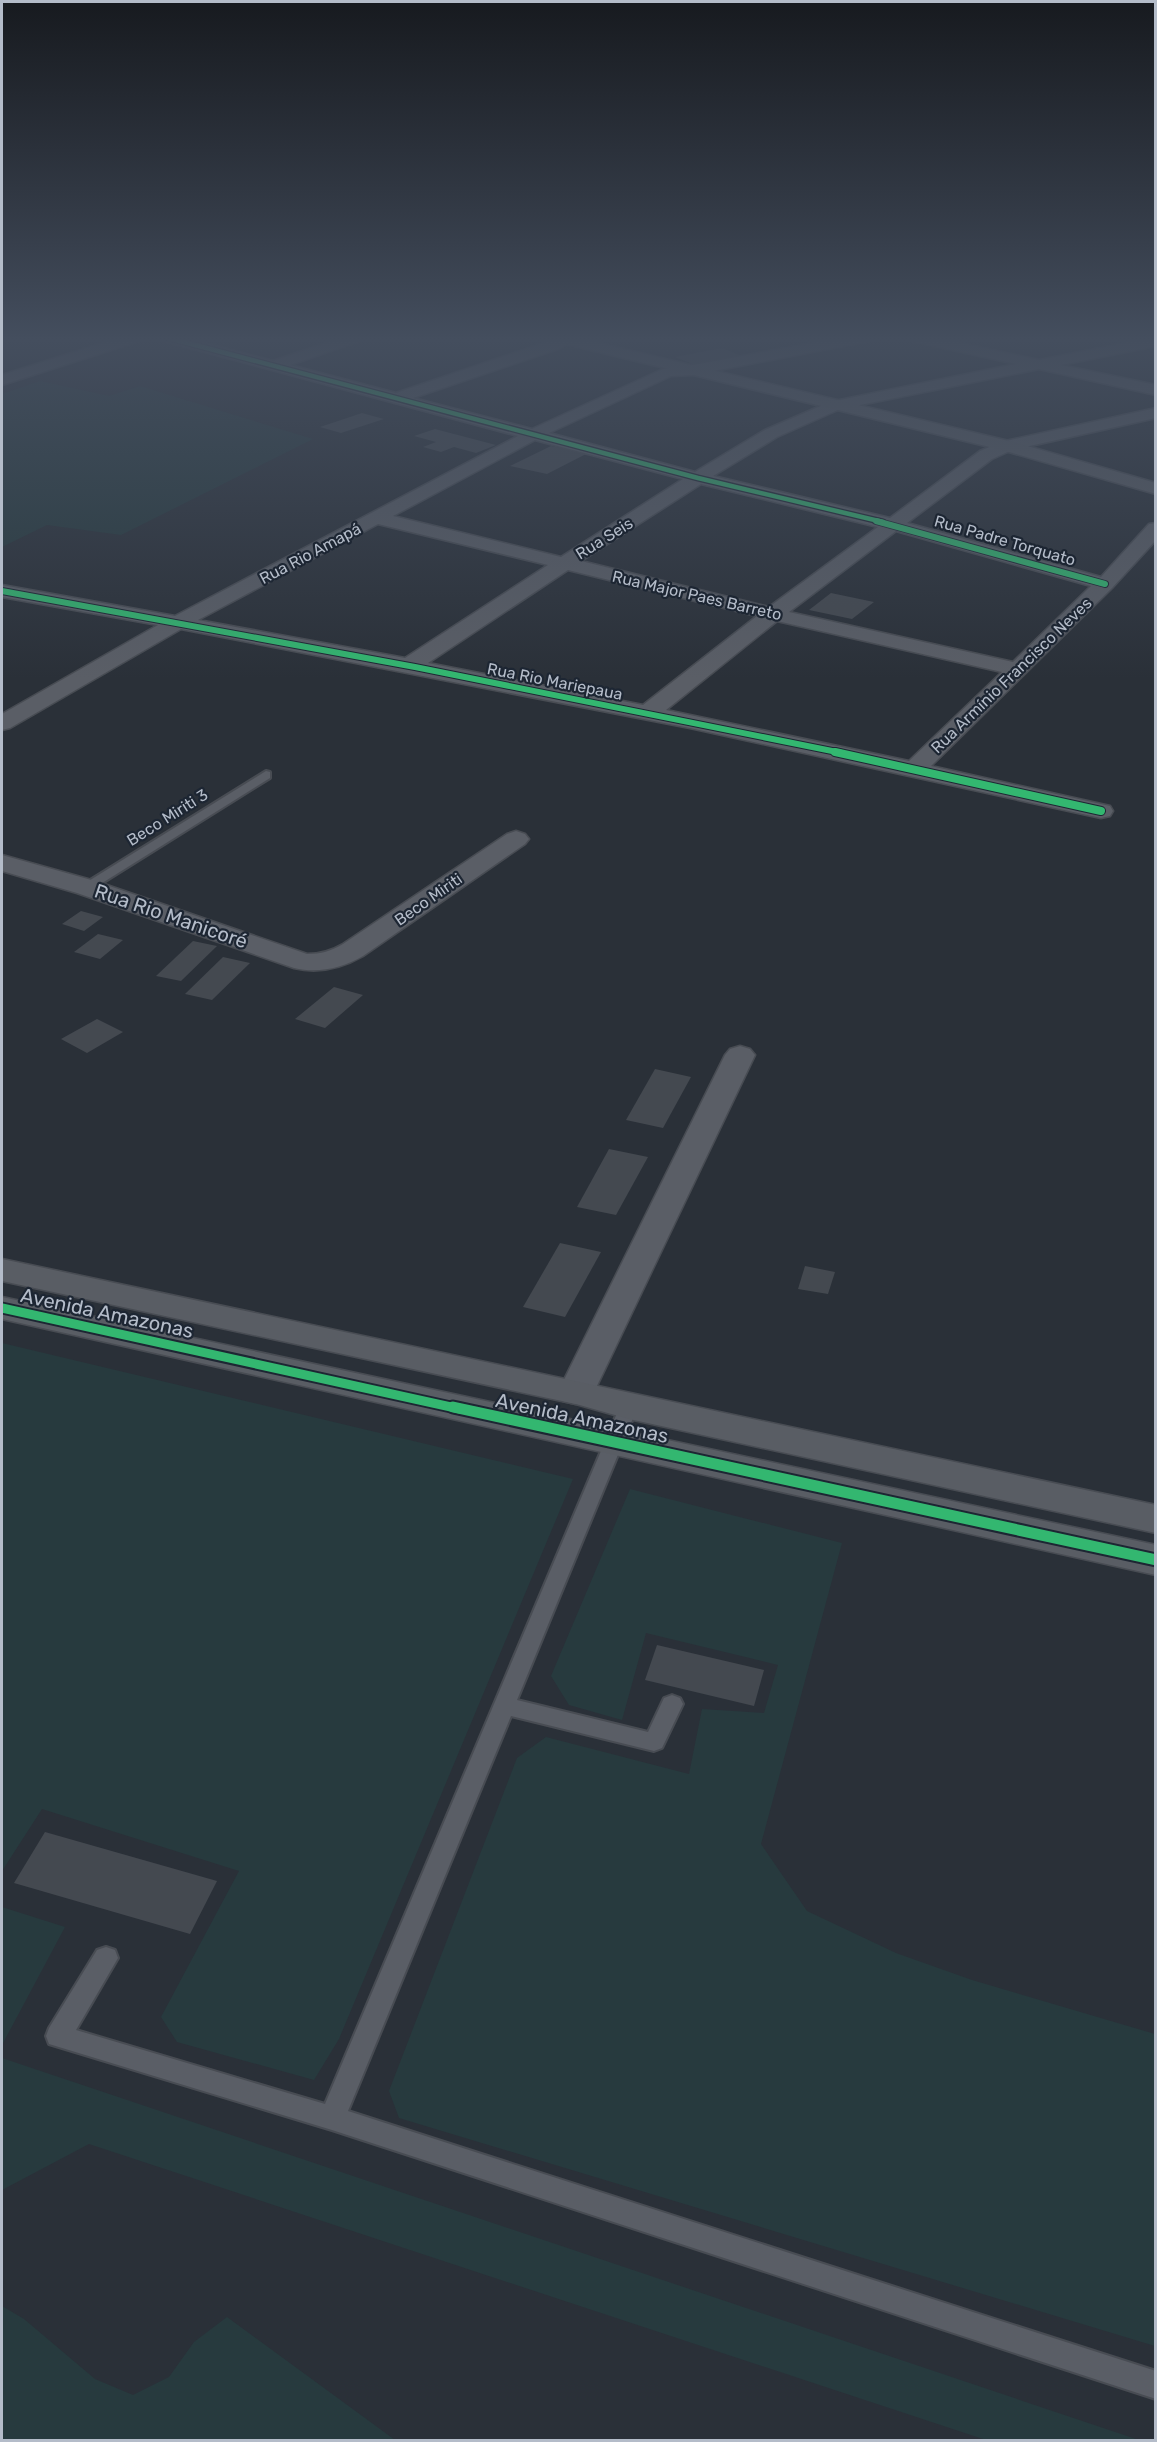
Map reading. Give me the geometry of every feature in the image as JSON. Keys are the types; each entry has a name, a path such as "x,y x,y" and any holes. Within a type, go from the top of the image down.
{"street":[{"name":"Rua Rio Amapá","path":"7,717 178,622 502,451"},
{"name":"Rua Padre Torquato","path":"594,451 891,524 1105,584"},
{"name":"Rua Seis","path":"408,666 562,564 744,451"},
{"path":"646,714 891,524 986,455 995,451"},
{"path":"1024,451 1155,489"},
{"name":"Rua Major Paes Barreto","path":"378,518 773,614 1017,669"},
{"name":"Rua Armínio Francisco Neves","path":"915,768 1105,584 1155,528"},
{"name":"Rua Rio Mariepaua","path":"2,591 408,666 915,768 1101,811"},
{"name":"Beco Miriti","path":"340,958 516,839"},
{"name":"Rua Rio Manicoré","path":"2,863 86,887 304,962 322,963 340,958"},
{"path":"576,1392 740,1055"},
{"name":"Avenida Amazonas","path":"2,1270 576,1392 629,1406 1155,1519"},
{"name":"Avenida Amazonas","path":"2,1308 1155,1560"}],"lane":[{"name":"Beco Miriti 3","path":"86,887 266,775"},
{"path":"332,2118 629,1406"},
{"path":"505,1706 654,1742 672,1704"},
{"path":"106,1958 58,2036 332,2118 1155,2385"}],"green space":[{"path":"2,451 289,451 121,535 47,525 2,547"},
{"path":"2,1343 573,1479 339,2039 314,2080 177,2042 161,2017 239,1871 42,1809 2,1871"},
{"path":"630,1489 842,1543 761,1844 807,1911 896,1953 972,1980 1155,2034 1155,2346 399,2118 389,2091 517,1758 546,1737 689,1774 702,1709 764,1713 778,1665 646,1633 622,1720 569,1705 551,1676"},
{"path":"2,1907 65,1927 2,2045"},
{"path":"2,2058 1139,2440 986,2440 89,2144 2,2190"},
{"path":"2,2306 24,2319 95,2379 133,2395 169,2377 194,2342 227,2317 395,2440 2,2440"}],"building":[{"path":"541,451 588,453 547,474 510,466"},
{"path":"831,593 874,602 852,619 809,610"},
{"path":"81,911 103,917 84,931 62,924"},
{"path":"98,934 123,940 100,959 74,952"},
{"path":"193,941 217,946 181,981 156,976"},
{"path":"223,957 250,963 212,1000 185,994"},
{"path":"334,987 363,995 325,1028 295,1019"},
{"path":"97,1019 123,1032 87,1053 61,1039"},
{"path":"655,1069 691,1077 663,1128 626,1120"},
{"path":"609,1149 648,1157 616,1215 577,1207"},
{"path":"560,1243 601,1252 565,1317 523,1307"},
{"path":"805,1266 835,1272 828,1294 798,1289"},
{"path":"657,1645 764,1670 754,1706 645,1680"},
{"path":"45,1832 217,1881 190,1934 14,1883"}],"cycle path":[{"path":"596,451 891,524 1105,584"},
{"path":"2,591 277,641 690,721 1101,811"},
{"path":"2,1308 1156,1560"}]}
